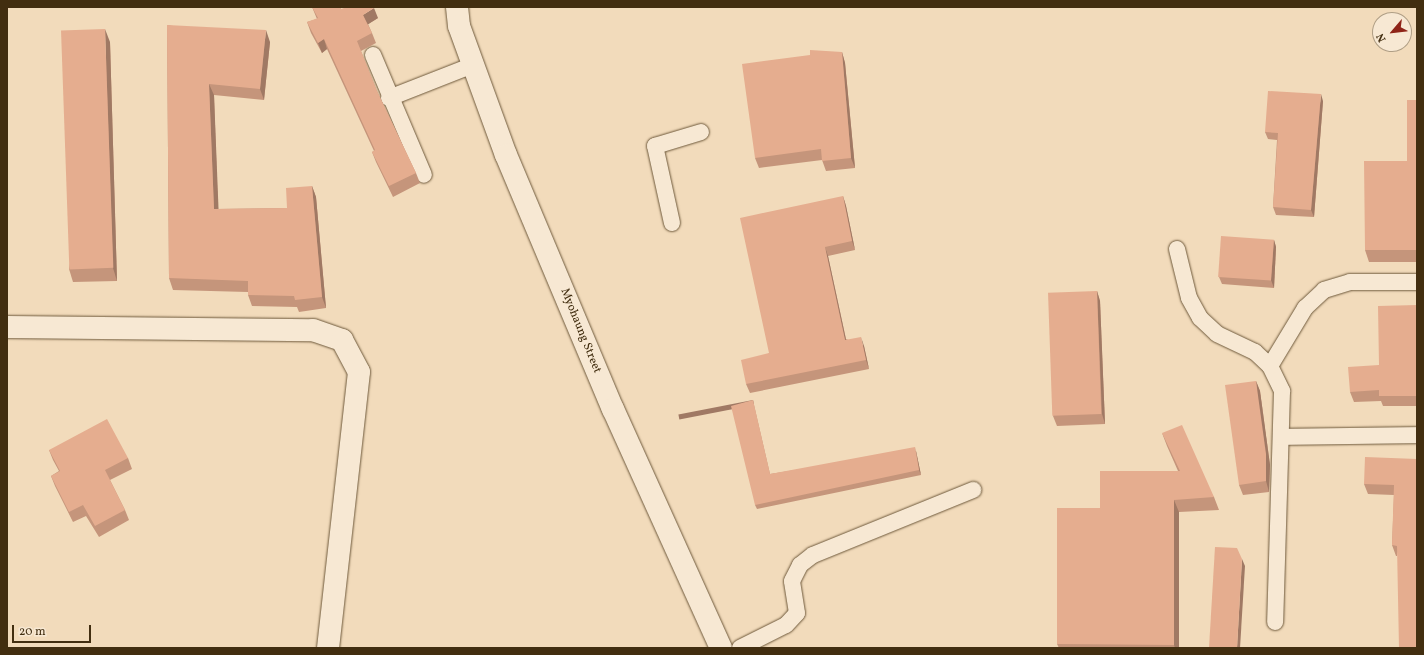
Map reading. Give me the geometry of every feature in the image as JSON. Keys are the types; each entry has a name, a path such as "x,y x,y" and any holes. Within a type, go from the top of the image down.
{"street":[{"name":"Myohaung Street","path":"457,7 459,26 506,155 612,410 721,648"},
{"path":"7,328 313,330 342,340 359,372 328,648"}],"lane":[{"path":"373,55 389,98 424,175"},
{"path":"389,98 474,65"},
{"path":"672,223 655,146 702,132"},
{"path":"1177,249 1189,298 1200,318 1217,334 1255,352 1270,366 1282,391 1282,436 1275,622"},
{"path":"1270,366 1305,308 1324,290 1350,282 1417,282"},
{"path":"1282,436 1417,435"},
{"path":"740,648 786,625 797,612 792,581 800,565 813,555 973,490"}],"building":[{"path":"312,7 340,7 341,9 347,7 374,7 363,15 372,33 357,41 377,91 416,173 389,186 372,152 375,150 324,39 318,43 307,22 318,18"},
{"path":"167,25 266,30 260,89 209,84 214,209 287,208 286,188 312,186 322,297 295,300 294,296 248,295 248,281 169,278"},
{"path":"105,29 113,268 69,269 61,31"},
{"path":"810,50 842,52 851,158 822,161 821,149 755,158 742,64 810,55"},
{"path":"1268,91 1321,94 1311,210 1273,207 1278,133 1265,132"},
{"path":"1407,100 1417,100 1417,250 1365,250 1364,161 1407,161"},
{"path":"843,196 852,241 825,247 845,340 861,337 866,360 746,384 741,360 769,353 740,218"},
{"path":"1221,236 1274,240 1271,281 1218,277"},
{"path":"1097,291 1101,414 1052,416 1048,293"},
{"path":"1417,305 1417,396 1379,396 1379,390 1350,392 1348,367 1379,365 1378,306"},
{"path":"1256,381 1266,454 1266,481 1239,485 1225,385"},
{"path":"753,400 770,474 915,447 919,470 755,505 731,406"},
{"path":"107,419 128,458 105,470 125,510 95,526 83,505 69,512 51,476 60,471 49,450"},
{"path":"1182,425 1214,497 1174,500 1174,645 1057,644 1057,508 1100,508 1100,471 1180,471 1162,433"},
{"path":"1365,457 1417,459 1417,648 1399,648 1397,546 1392,545 1394,485 1364,484"},
{"path":"1215,547 1237,548 1242,559 1237,648 1209,648"}]}
